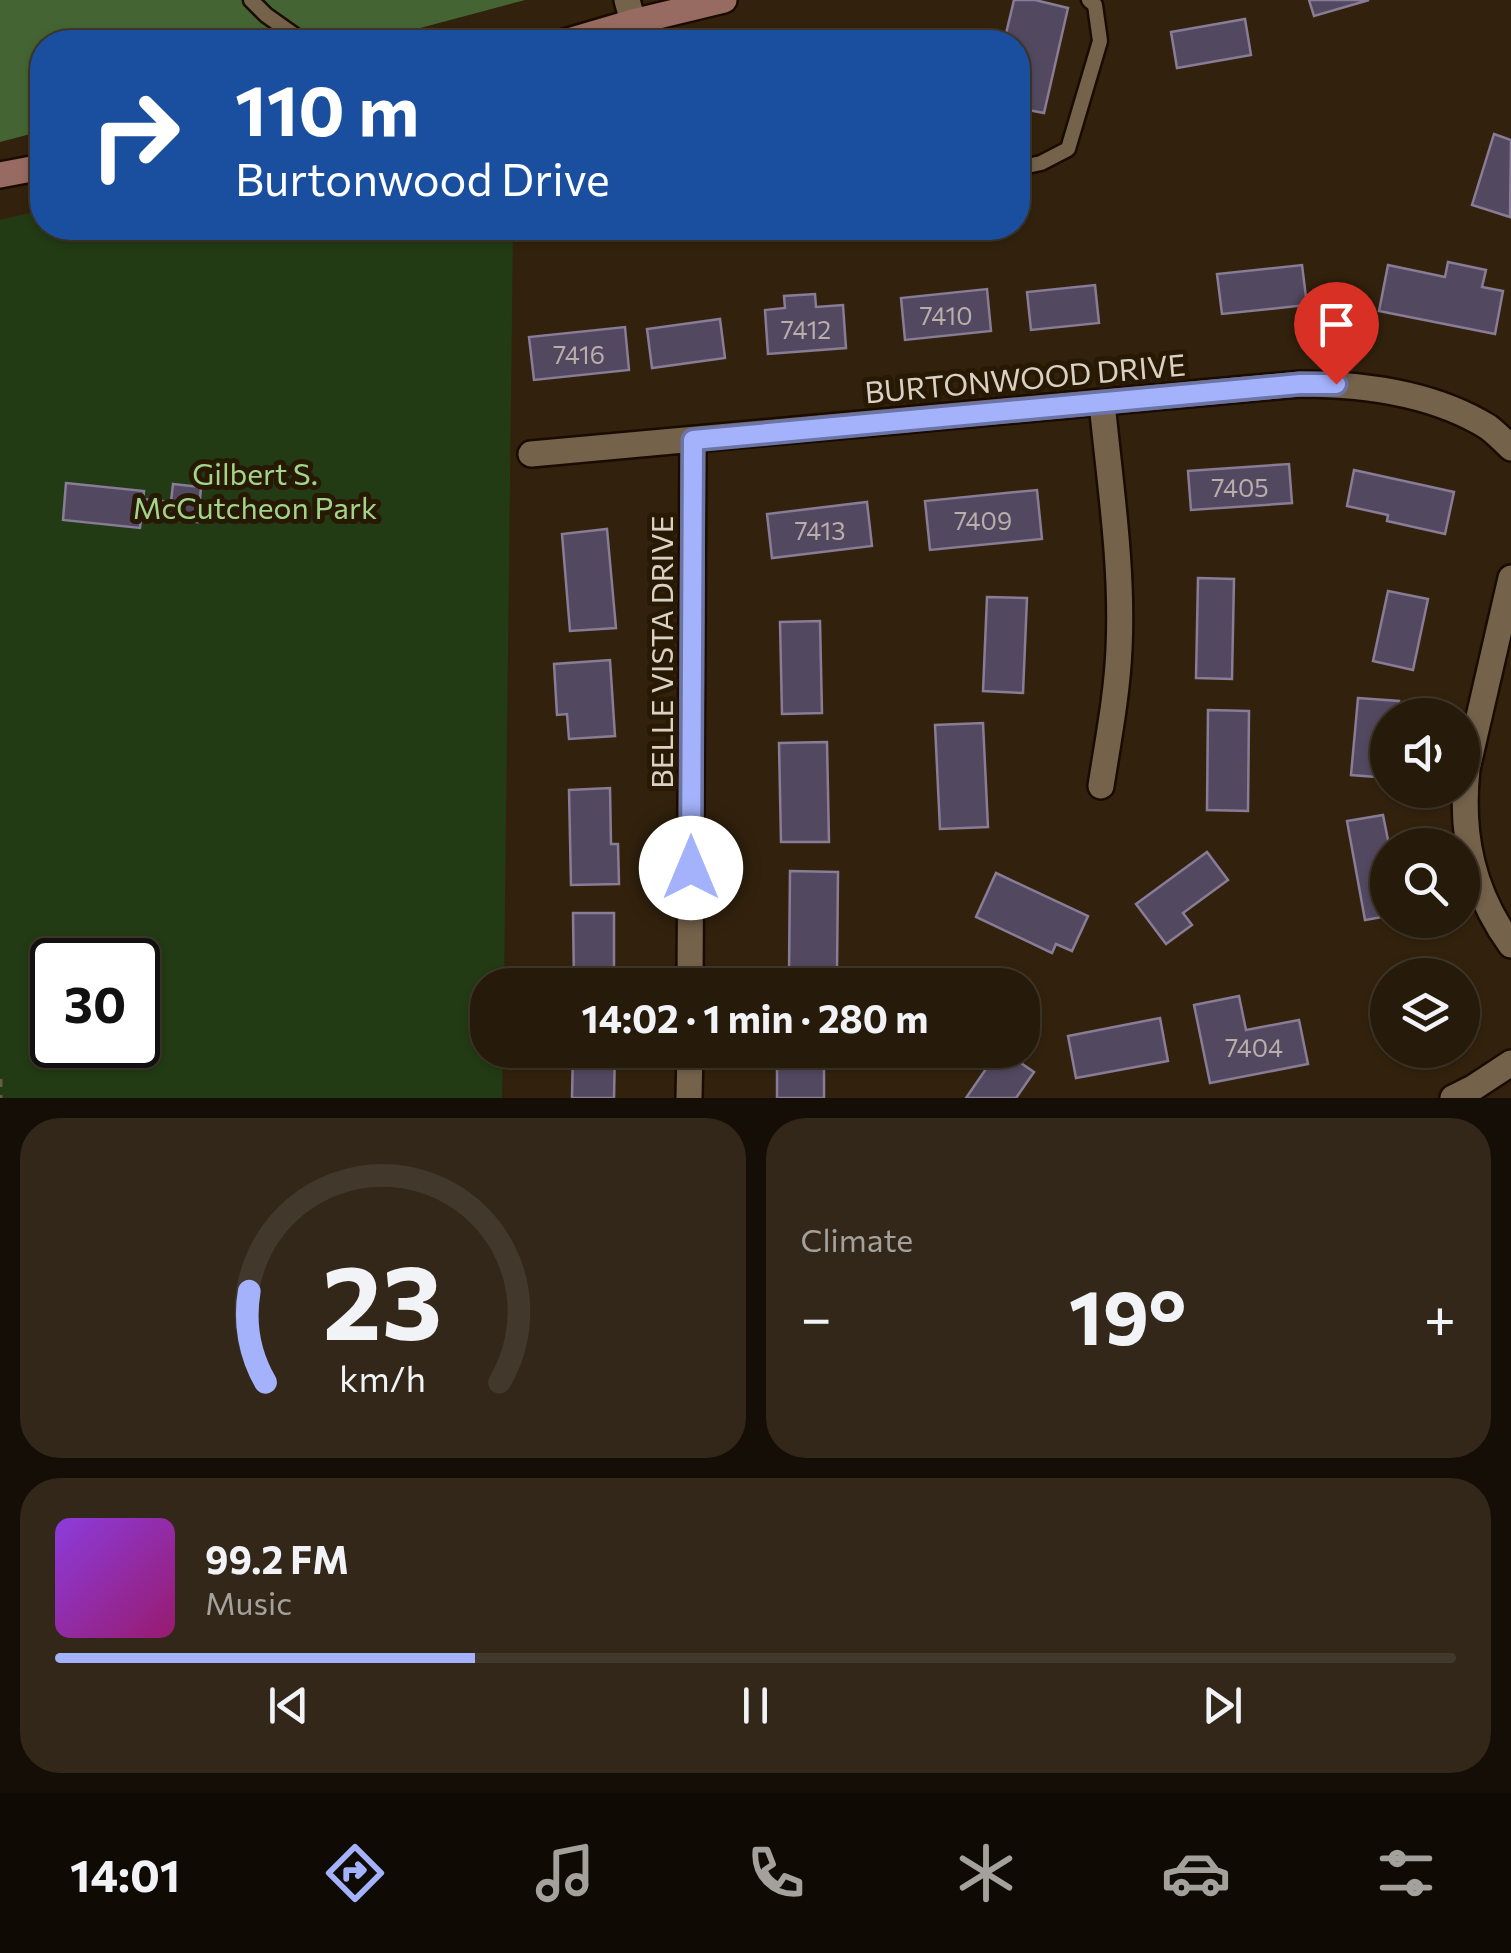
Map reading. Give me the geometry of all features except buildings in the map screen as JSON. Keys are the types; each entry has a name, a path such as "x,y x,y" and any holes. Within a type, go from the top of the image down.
{"main road":[{"path":"590,30 630,11 724,0"},
{"path":"0,174 30,169"}],"street":[{"name":"BURTONWOOD DRIVE","path":"531,454 1300,384 1336,384 1397,393 1459,413 1490,428 1511,448"},
{"path":"1101,786 1120,646 1102,403"},
{"name":"BELLE VISTA DRIVE","path":"690,968 693,440"},
{"path":"1511,578 1464,797 1465,833 1474,873 1491,915 1511,945"},
{"path":"1453,1098 1511,1063"},
{"path":"690,1068 690,1098"}],"lane":[{"path":"251,0 287,30"},
{"path":"1030,165 1068,150 1100,40 1095,5 1089,0"}],"path":[{"path":"0,1078 0,1098"}],"green space":[{"path":"0,0 525,0 413,30 30,30 30,134 0,142"},
{"name":"Gilbert S. McCutcheon Park","path":"30,213 30,240 513,240 504,968 470,968 470,1068 503,1068 502,1098 0,1098 0,220"}],"route":[{"path":"691,868 693,440 1300,384 1336,384"}]}
